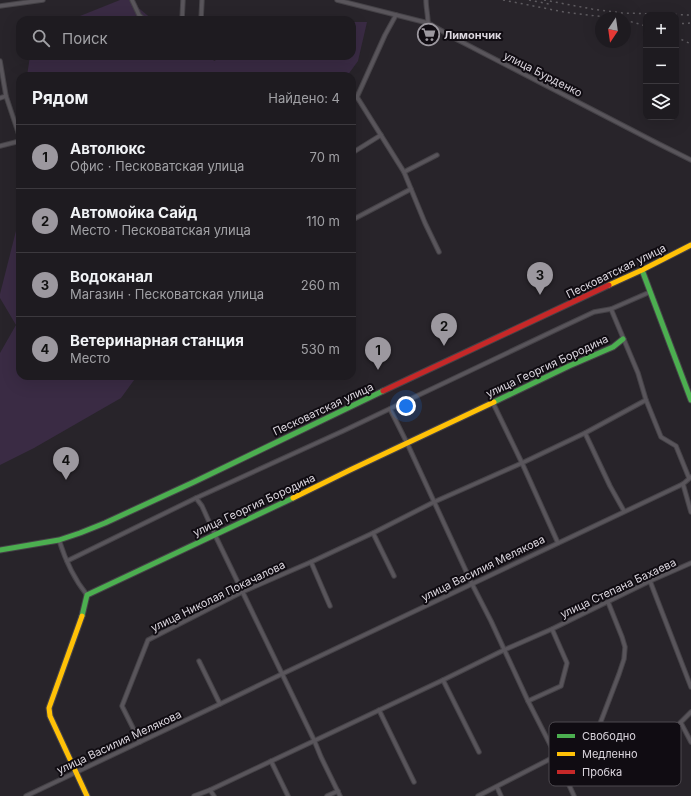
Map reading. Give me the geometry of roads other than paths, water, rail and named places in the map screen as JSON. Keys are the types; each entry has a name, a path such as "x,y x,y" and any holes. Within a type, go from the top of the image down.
{"main road":[{"name":"Песковатская улица","path":"0,549 59,540 105,523 642,270 691,245"},
{"path":"642,270 691,400"},
{"name":"улица Георгия Бородина","path":"87,595 569,366 613,347 623,339"},
{"path":"87,595 83,612 49,708 50,716 87,796"}],"street":[{"path":"0,6 43,0"},
{"path":"132,0 140,16"},
{"path":"182,16 183,0"},
{"path":"201,16 202,0"},
{"name":"улица Бурденко","path":"337,0 428,23 472,48 691,160"},
{"path":"426,0 428,23"},
{"path":"396,15 357,96 404,172 438,252"},
{"path":"0,61 6,96 16,127"},
{"path":"0,98 6,96"},
{"path":"356,151 381,135"},
{"path":"0,146 16,141"},
{"path":"404,172 437,156"},
{"path":"356,218 412,189"},
{"path":"67,561 196,498 343,431 594,312 611,309 650,292"},
{"path":"611,309 638,373 646,400 661,437 676,446 690,478"},
{"name":"улица Николая Покачалова","path":"140,742 122,706 148,640 242,592 374,533 434,502 585,433 646,400"},
{"path":"493,403 558,542"},
{"path":"390,409 472,584 549,742"},
{"path":"585,433 610,486 624,511"},
{"name":"улица Василия Мелякова","path":"26,796 682,484 690,478"},
{"path":"682,484 691,512"},
{"path":"196,498 202,506 340,796"},
{"path":"374,533 394,576"},
{"path":"59,540 67,561 80,586 87,595"},
{"path":"310,562 330,606"},
{"name":"улица Степана Бахаева","path":"194,796 210,790 504,650 552,629 650,581 691,563"},
{"path":"650,581 691,687"},
{"path":"601,722 624,659 625,647 608,602"},
{"name":"улица Степана Бахаева","path":"528,701 561,686 567,663 552,629"},
{"path":"199,661 220,704"},
{"path":"443,680 480,752"},
{"path":"379,710 414,782"},
{"path":"691,712 681,723 691,742"},
{"path":"478,796 549,760"},
{"path":"271,761 288,796"},
{"path":"570,786 574,796"},
{"path":"497,787 501,796"},
{"path":"210,790 214,796"},
{"path":"327,796 338,790"}],"railway":[{"path":"503,0 564,12 595,16"},
{"path":"529,0 549,4"},
{"path":"544,0 622,13 691,15"},
{"path":"631,22 643,25"},
{"path":"679,24 691,23"},
{"path":"679,38 691,44"}],"place":[{"name":"Лимончик","path":"428,35"},
{"name":"Водоканал","path":"540,295"},
{"name":"Автомойка Сайд","path":"444,346"},
{"name":"Автолюкс","path":"378,370"},
{"name":"Ветеринарная станция","path":"66,480"}]}
